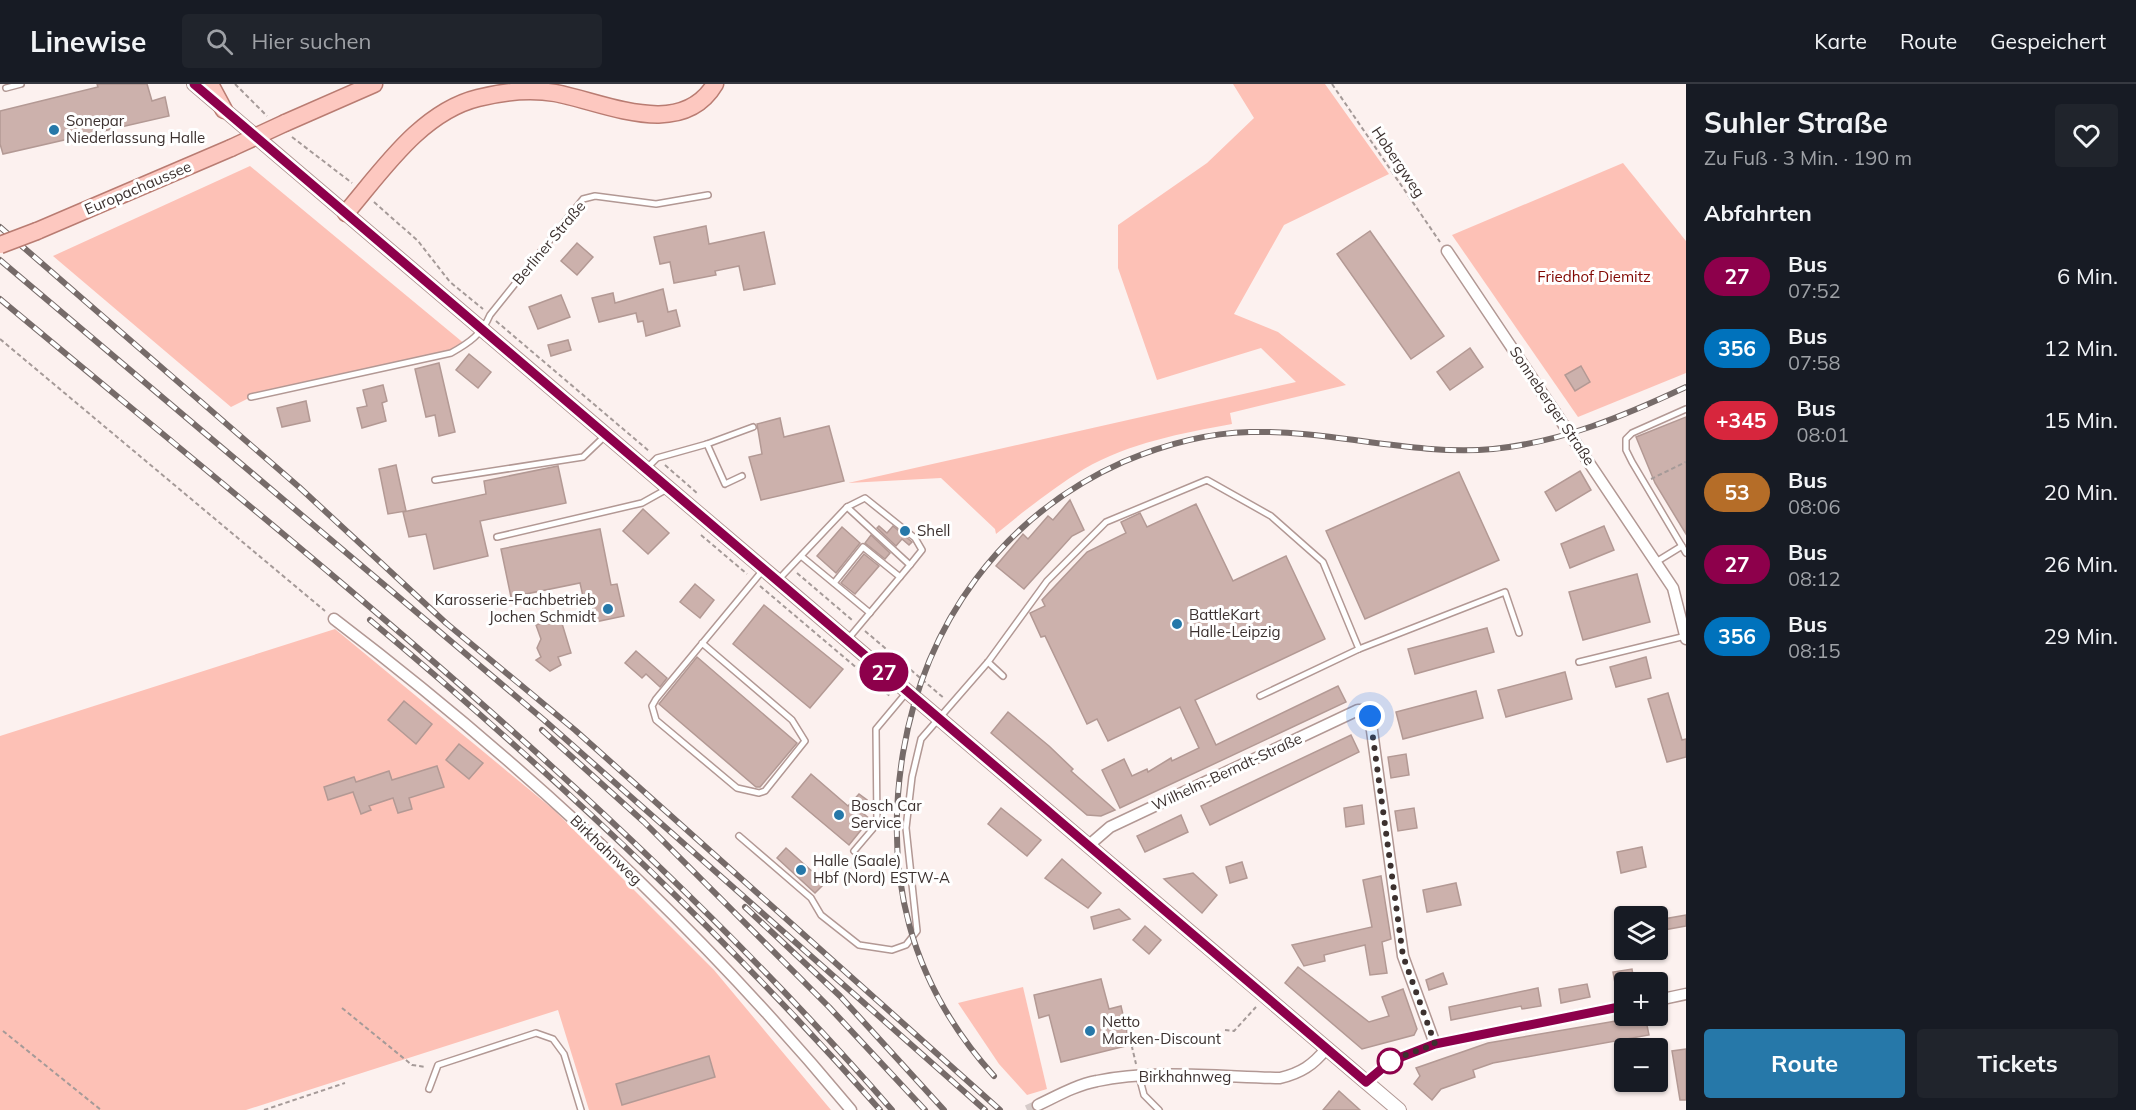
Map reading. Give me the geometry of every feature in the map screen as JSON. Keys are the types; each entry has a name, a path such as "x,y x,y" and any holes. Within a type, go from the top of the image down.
{"main road":[{"path":"210,84 224,110"},
{"name":"Europachaussee","path":"0,245 284,127 368,86"},
{"path":"345,213 416,134 444,113 476,98 518,92 554,93 638,113 668,114 689,108 713,87"}],"street":[{"path":"194,84 1399,1110"},
{"name":"Sonneberger Straße","path":"1447,251 1673,588 1684,617 1686,637"},
{"name":"Birkhahnweg","path":"334,619 418,682 538,786 646,889 799,1047 850,1110"},
{"name":"Wilhelm-Berndt-Straße","path":"1088,846 1094,838 1110,828 1358,710 1366,710 1370,716 1403,956 1435,1044"},
{"path":"1668,998 1686,994"},
{"path":"1366,1082 1391,1061 1435,1044 1614,1008"},
{"name":"Birkhahnweg","path":"1038,1105 1065,1091 1097,1081 1139,1076 1281,1078 1306,1068 1326,1049"}],"lane":[{"path":"6,88 21,84"},
{"name":"Berliner Straße","path":"251,397 451,353 483,330 490,315 583,199 595,196 656,204 708,195"},
{"path":"1686,409 1632,433 1626,439 1626,450 1686,553"},
{"path":"646,470 657,458 707,444 753,427"},
{"path":"435,480 583,457 606,435"},
{"path":"707,444 725,484 742,476"},
{"path":"739,836 811,898 821,915 844,936 859,945 892,950 906,945 917,931 906,828 912,777 921,739 988,662 1047,581 1106,522 1207,480 1271,516 1323,562 1359,649"},
{"path":"496,537 642,503 668,488"},
{"path":"778,580 847,507 865,498 915,538 922,549 847,640"},
{"path":"847,507 910,565"},
{"path":"1656,562 1682,546"},
{"path":"834,583 862,547 900,577"},
{"path":"801,556 870,613"},
{"path":"702,643 792,720 805,741 765,790 759,793 738,788 656,720 652,706 656,699 702,643 764,569"},
{"path":"1260,696 1359,649 1505,592 1520,633"},
{"name":"Sonneberger Straße","path":"1579,662 1686,637"},
{"path":"988,662 1003,676"},
{"path":"855,850 877,824 876,729 907,693"},
{"path":"429,1089 438,1065 536,1033 553,1039 564,1054 580,1110"},
{"path":"1139,1076 1144,1095 1159,1110"}],"path":[{"path":"235,84 418,240 450,282 700,496"},
{"name":"Hobergweg","path":"1332,84 1447,251"},
{"path":"0,339 334,619"},
{"path":"1644,482 1686,462"},
{"path":"790,567 952,705"},
{"path":"1225,1030 1234,1031 1258,1005"},
{"path":"342,1008 412,1065 424,1067 438,1065"},
{"path":"3,1031 101,1110"},
{"path":"1136,1039 1132,1047 1139,1076"},
{"path":"264,1110 345,1083"}],"green space":[{"path":"1233,84 1325,84 1389,174 1284,225 1234,314 1278,332 1346,385 1230,413 1232,424 1175,435 1119,452 1072,476 996,534 995,529 941,478 848,483 1296,382 1261,348 1157,380 1118,268 1118,225 1207,163 1254,118"},
{"name":"Friedhof Diemitz","path":"1623,163 1686,241 1686,373 1578,417 1452,235"},
{"path":"250,166 466,345 451,353 251,397 231,407 53,256"},
{"path":"335,629 554,810 714,970 831,1110 589,1110 558,1010 246,1110 0,1110 0,736"},
{"path":"1023,987 1047,1089 1027,1095 999,1064 958,1003"}],"building":[{"name":"Sonepar Niederlassung Halle","path":"97,84 147,84 152,101 165,97 169,116 3,154 0,144 0,111 98,87"},
{"path":"706,226 709,244 764,232 775,284 744,290 739,266 715,271 716,275 674,283 670,262 660,264 654,237"},
{"path":"1370,231 1444,336 1411,359 1337,254"},
{"path":"577,243 593,257 577,275 561,261"},
{"path":"663,289 668,312 676,310 680,326 646,336 643,321 638,322 636,313 599,322 592,298 613,293 615,303"},
{"path":"561,295 570,317 538,329 529,307"},
{"path":"568,340 571,350 551,356 548,345"},
{"path":"1470,348 1483,367 1450,390 1437,372"},
{"path":"469,354 491,372 478,388 456,370"},
{"path":"439,363 455,432 439,436 435,415 426,417 415,369"},
{"path":"1581,366 1590,382 1575,391 1565,375"},
{"path":"383,385 387,401 382,403 386,421 362,428 357,408 367,406 363,390"},
{"path":"306,401 310,421 282,427 277,408"},
{"path":"1686,417 1686,534 1655,483 1636,437"},
{"path":"780,418 784,437 829,426 844,481 761,500 749,457 762,454 757,424"},
{"path":"396,465 406,511 388,514 379,469"},
{"path":"558,466 566,503 480,521 488,556 434,569 426,534 409,537 403,512 486,494 484,481"},
{"path":"1580,471 1591,490 1556,511 1545,492"},
{"path":"1459,472 1499,560 1365,619 1326,531"},
{"path":"1070,500 1084,530 1072,536 1024,589 996,566 1023,534 1028,539 1048,516 1053,520"},
{"name":"BattleKart Halle-Leipzig","path":"1196,504 1233,581 1286,556 1325,639 1195,700 1216,745 1338,686 1346,702 1120,808 1102,770 1124,759 1132,776 1147,769 1148,772 1171,758 1172,761 1199,748 1180,707 1108,741 1097,719 1087,724 1045,636 1041,637 1030,613 1045,606 1042,600 1087,552 1126,533 1121,522 1140,513 1147,527"},
{"path":"643,509 669,533 648,554 623,531"},
{"path":"879,526 887,533 893,526 912,542 909,545 902,539 896,546 877,528"},
{"path":"1604,526 1614,550 1570,568 1561,544"},
{"path":"842,527 860,543 836,573 817,556"},
{"path":"600,529 611,585 617,584 624,616 595,622 591,600 584,601 580,583 511,597 501,549"},
{"path":"871,535 890,553 885,559 865,543"},
{"path":"864,554 879,566 855,594 841,583"},
{"path":"1637,574 1650,622 1583,640 1569,592"},
{"path":"695,584 714,600 700,618 680,602"},
{"path":"764,605 843,669 810,708 733,644"},
{"path":"560,617 571,653 558,657 561,665 550,671 536,660 541,657 537,648 541,639 536,625"},
{"path":"1487,628 1494,652 1415,674 1408,649"},
{"path":"636,651 667,678 660,687 646,674 642,678 625,663"},
{"path":"697,657 797,743 760,787 756,787 659,704"},
{"path":"1646,657 1651,678 1616,687 1610,667"},
{"path":"1565,672 1572,699 1506,717 1498,690"},
{"path":"1476,691 1483,718 1403,739 1396,712"},
{"path":"1668,693 1682,740 1686,739 1686,757 1667,762 1648,699"},
{"path":"404,701 432,724 416,744 388,720"},
{"path":"1008,712 1049,746 1073,769 1071,771 1115,810 1101,816 1087,815 991,733"},
{"path":"1351,735 1359,752 1210,825 1201,806"},
{"path":"459,744 483,763 469,779 446,760"},
{"path":"1406,754 1409,775 1391,778 1388,757"},
{"path":"437,766 444,787 409,798 412,809 398,813 393,798 369,806 371,810 361,814 353,792 328,800 324,787 354,777 356,782 389,771 392,780"},
{"name":"Bosch Car Service","path":"811,774 848,806 859,794 867,800 859,810 870,819 849,845 792,797"},
{"path":"1362,805 1364,824 1346,827 1344,808"},
{"path":"1001,808 1041,840 1027,856 988,824"},
{"path":"1414,808 1417,828 1398,831 1395,811"},
{"path":"1181,815 1188,832 1145,852 1137,836"},
{"path":"1642,847 1646,867 1621,873 1617,852"},
{"name":"Halle (Saale) Hbf (Nord) ESTW-A","path":"786,848 825,883 815,893 777,858"},
{"path":"1062,859 1101,893 1088,908 1045,878"},
{"path":"1242,862 1247,878 1230,883 1226,867"},
{"path":"1193,873 1217,895 1202,913 1164,879"},
{"path":"1381,876 1391,939 1382,942 1387,973 1370,975 1365,945 1324,955 1325,961 1304,966 1292,945 1372,927 1363,880"},
{"path":"1456,883 1461,905 1427,912 1423,890"},
{"path":"1119,909 1130,919 1094,929 1091,917"},
{"path":"1686,915 1686,926 1668,929 1668,918"},
{"path":"1145,926 1161,940 1149,954 1133,940"},
{"path":"1298,967 1369,1022 1389,1016 1382,997 1403,989 1417,1029 1414,1035 1362,1049 1285,983"},
{"path":"1632,969 1632,972 1614,972 1614,978 1613,972"},
{"path":"1443,973 1447,984 1429,990 1426,980"},
{"name":"Netto Marken-Discount","path":"1101,979 1109,1009 1121,1006 1130,1045 1061,1062 1049,1015 1039,1018 1034,995"},
{"path":"1587,984 1590,997 1561,1003 1559,989"},
{"path":"1538,988 1541,1006 1522,1009 1521,1006 1451,1020 1449,1007"},
{"path":"1614,1021 1614,1026 1647,1026 1649,1035 1614,1038 1614,1041 1493,1063 1473,1070 1475,1077 1441,1089 1432,1100 1414,1084 1420,1076 1416,1068 1488,1043"},
{"path":"1686,1049 1686,1100 1680,1100 1672,1051"},
{"path":"709,1056 715,1077 622,1105 616,1084"},
{"path":"1339,1091 1360,1110 1323,1110"}],"tunnel":[{"path":"1027,1110 1038,1105"}],"railway":[{"path":"0,227 299,487 446,623 575,730 1000,1110"},
{"path":"0,260 544,720 985,1110"},
{"path":"0,299 348,589 575,787 684,891 790,998 892,1110"},
{"path":"994,1076 965,1040 942,1004 923,965 909,926 901,885 897,842 898,798 903,753 914,705 930,660 950,618 976,579 1006,544 1041,512 1080,485 1123,462 1185,441 1234,433 1281,432 1432,449 1493,449 1519,446 1568,434 1639,408 1686,387"},
{"path":"370,620 504,736 634,855 760,980 880,1110"},
{"path":"542,730 644,822 829,1007 925,1110"},
{"path":"745,907 840,996 944,1110"}],"bus line":[{"name":"27","path":"194,84 1366,1082 1391,1061 1435,1044 1614,1008"}],"place":[{"name":"Sonepar Niederlassung Halle","path":"54,130"},
{"name":"Shell","path":"905,531"},
{"name":"Karosserie-Fachbetrieb Jochen Schmidt","path":"608,609"},
{"name":"BattleKart Halle-Leipzig","path":"1177,624"},
{"name":"Bosch Car Service","path":"839,815"},
{"name":"Halle (Saale) Hbf (Nord) ESTW-A","path":"801,870"},
{"name":"Netto Marken-Discount","path":"1090,1031"}],"route":[{"path":"1370,716 1403,956 1413,990 1435,1044 1390,1061"}]}
